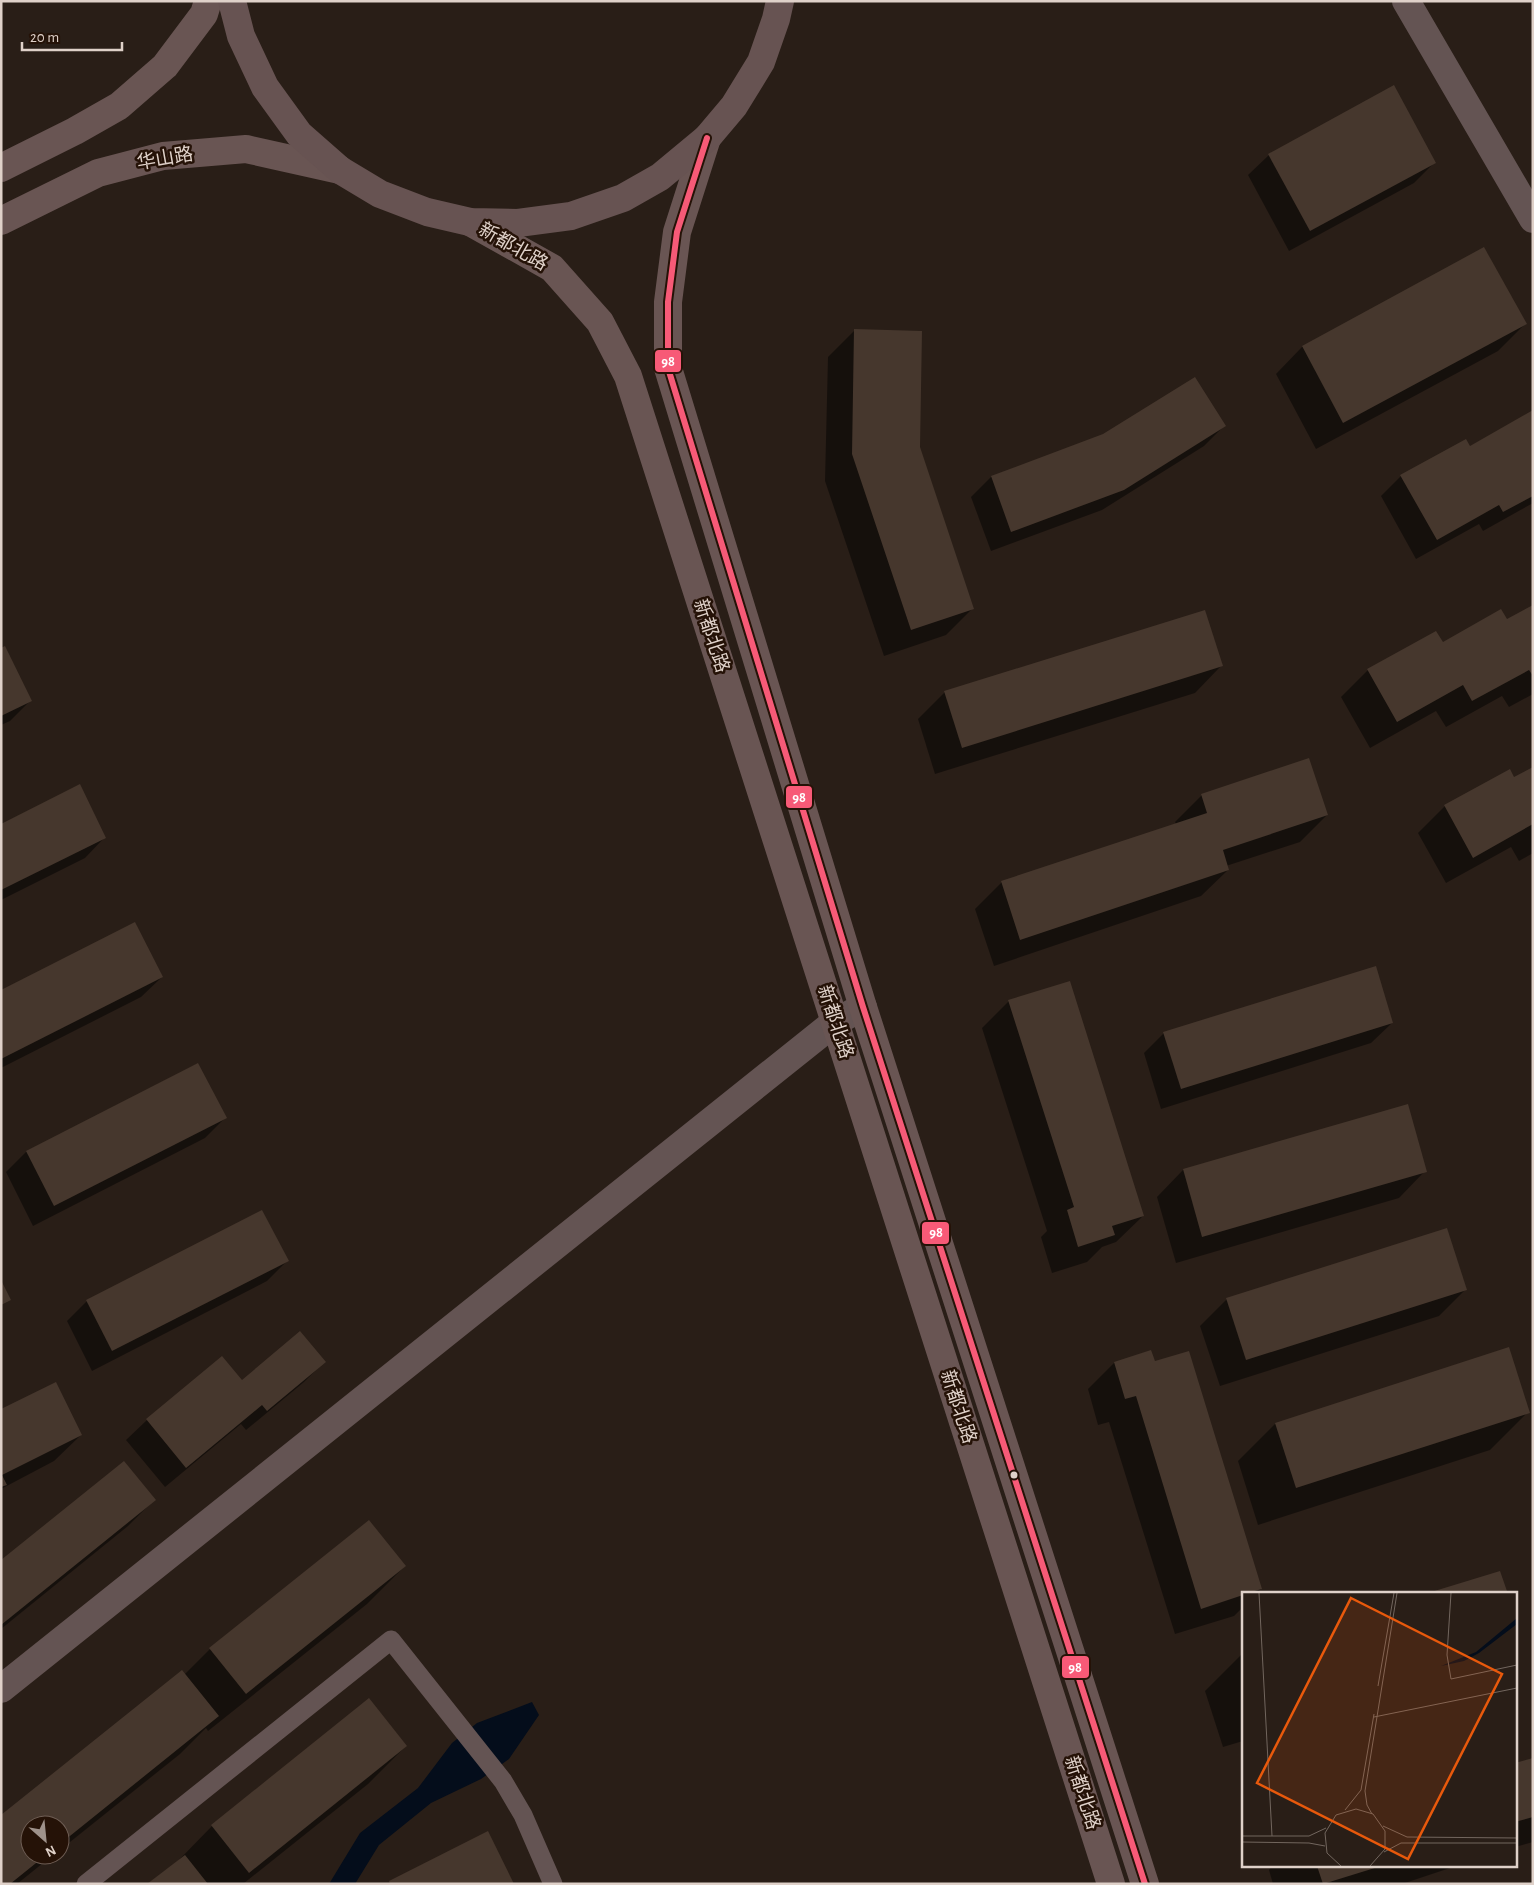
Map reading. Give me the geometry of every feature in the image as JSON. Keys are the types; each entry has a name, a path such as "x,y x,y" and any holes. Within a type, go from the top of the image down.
{"main road":[{"path":"232,1 241,36 265,87 299,134 340,170 380,194 427,212 470,222 518,223 571,216 623,198 660,177 708,138 734,106 761,62 776,19 780,1"}],"street":[{"path":"1,168 75,131 119,106 165,66 204,14 208,1"},
{"path":"1406,1 1533,219"},
{"name":"新都北路","path":"708,138 677,232 668,302 668,368 863,1007 1145,1884"},
{"name":"华山路","path":"1,221 98,173 163,156 246,149 340,170"},
{"name":"新都北路","path":"470,222 552,268 600,322 628,376 1111,1884"},
{"path":"1,1689 835,1022 863,1007"}],"lane":[{"path":"86,1884 391,1640 503,1781 523,1815 553,1884"}],"water":[{"path":"532,1702 539,1715 509,1759 481,1779 431,1803 379,1845 355,1884 329,1884 360,1833 418,1788 452,1743 477,1723"}],"building":[{"path":"1394,85 1436,163 1310,231 1268,154"},
{"path":"1484,247 1527,324 1343,423 1302,346"},
{"path":"854,329 922,331 920,447 974,609 911,630 852,454"},
{"path":"1195,377 1226,426 1124,490 1011,532 991,476 1103,434"},
{"path":"1533,410 1533,496 1503,512 1499,505 1437,540 1400,475 1466,439 1470,446"},
{"path":"1533,605 1533,676 1529,670 1472,701 1463,685 1397,722 1367,669 1436,631 1443,642 1501,609 1507,619"},
{"path":"1205,610 1223,666 962,748 944,691"},
{"path":"5,646 32,701 1,716 1,648"},
{"path":"1309,758 1328,815 1223,850 1229,870 1020,940 1001,881 1207,813 1201,794"},
{"path":"1533,767 1533,824 1473,858 1444,805 1510,769 1514,777"},
{"path":"80,784 106,838 1,890 1,824"},
{"path":"135,922 163,977 1,1059 1,990"},
{"path":"1376,966 1393,1023 1181,1089 1163,1032"},
{"path":"1070,981 1144,1216 1112,1226 1115,1235 1078,1247 1067,1210 1074,1207 1008,1000"},
{"path":"198,1063 227,1118 54,1206 26,1151"},
{"path":"1408,1104 1427,1172 1202,1237 1183,1169"},
{"path":"262,1210 289,1261 112,1351 86,1300"},
{"path":"1447,1228 1467,1290 1246,1360 1226,1298"},
{"path":"1,1280 11,1300 1,1305"},
{"path":"300,1331 326,1362 267,1411 262,1405 186,1468 146,1419 222,1356 242,1380"},
{"path":"1509,1347 1530,1413 1296,1488 1275,1423"},
{"path":"1151,1350 1155,1361 1189,1351 1262,1589 1242,1592 1242,1595 1201,1609 1136,1396 1125,1399 1114,1362"},
{"path":"56,1382 82,1435 2,1475 7,1485 1,1487 1,1409"},
{"path":"124,1461 156,1500 1,1625 1,1560"},
{"path":"369,1520 406,1566 246,1694 209,1648"},
{"path":"1500,1571 1507,1592 1431,1592"},
{"path":"182,1670 219,1716 70,1836 70,1815 20,1815 20,1865 34,1865 10,1884 1,1884 1,1815"},
{"path":"369,1698 407,1746 249,1873 211,1825"},
{"path":"1533,1758 1533,1817 1516,1822 1516,1763"},
{"path":"488,1831 514,1884 390,1884 389,1881"},
{"path":"185,1855 208,1884 147,1884"},
{"path":"1318,1868 1375,1868 1323,1884"}],"transit line":[{"name":"98","path":"707,138 677,232 668,302 668,368 863,1007 1145,1884"}]}
